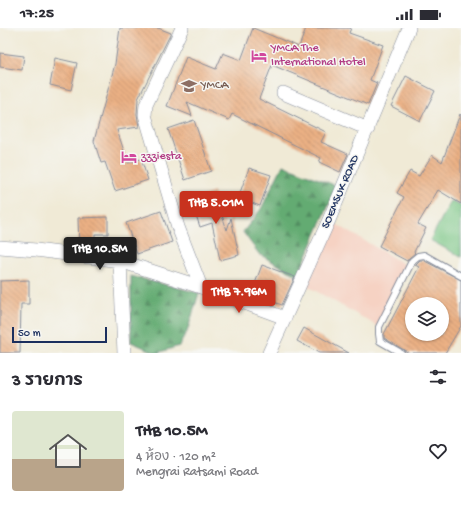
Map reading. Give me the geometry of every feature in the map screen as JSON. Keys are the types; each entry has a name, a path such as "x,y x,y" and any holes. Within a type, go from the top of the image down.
{"street":[{"path":"182,28 146,106 145,115 178,227 201,287"},
{"name":"SOEMSUK ROAD","path":"269,353 330,220 409,28"},
{"path":"283,93 368,129"},
{"path":"0,247 120,261 201,287 285,318"},
{"path":"120,261 124,353"}],"lane":[{"path":"401,353 380,341 379,327 412,261 418,256 424,255 461,276"}],"shaded area":[{"path":"331,221 409,267 379,327 302,283"}],"green space":[{"path":"283,165 337,186 298,276 259,254 243,232 261,209"},
{"path":"451,201 461,206 461,257 430,240"},
{"path":"131,276 199,293 187,332 179,346 157,353 131,342"}],"building":[{"path":"120,28 158,28 171,33 138,99 137,114 139,127 117,130 128,163 141,159 148,180 115,191 105,162 101,163 94,141 115,64"},
{"path":"253,28 299,47 306,28 351,28 349,33 383,45 370,80 377,83 368,105 272,65 259,99 326,132 321,142 348,154 340,172 319,162 321,158 232,114 229,120 187,102 192,116 167,106 186,57 216,69 223,53 241,60"},
{"path":"0,53 24,56 22,70 0,67"},
{"path":"55,58 77,63 71,90 50,85"},
{"path":"406,76 435,91 420,121 391,106"},
{"path":"460,114 461,204 438,190 418,224 426,228 414,252 415,253 407,261 379,246 404,197 397,193 410,171 419,176 432,155 442,162"},
{"path":"194,120 211,171 185,180 168,129"},
{"path":"249,168 271,175 260,206 238,198"},
{"path":"214,192 227,230 231,218 239,255 220,260 212,223 200,227 191,200"},
{"path":"161,211 172,242 137,254 126,223"},
{"path":"108,217 108,234 95,234 95,250 79,248 78,218"},
{"path":"420,260 423,260 461,280 461,326 445,353 409,353 384,338 384,334 419,267 415,265"},
{"path":"262,265 295,277 282,305 251,294"},
{"path":"29,280 29,304 21,304 20,353 0,353 0,281"},
{"path":"304,328 349,353 319,353 297,341"}],"place":[{"name":"YMCA The International Hotel","path":"259,56"},
{"name":"YMCA","path":"189,86"},
{"name":"zzziesta","path":"129,157"}]}
